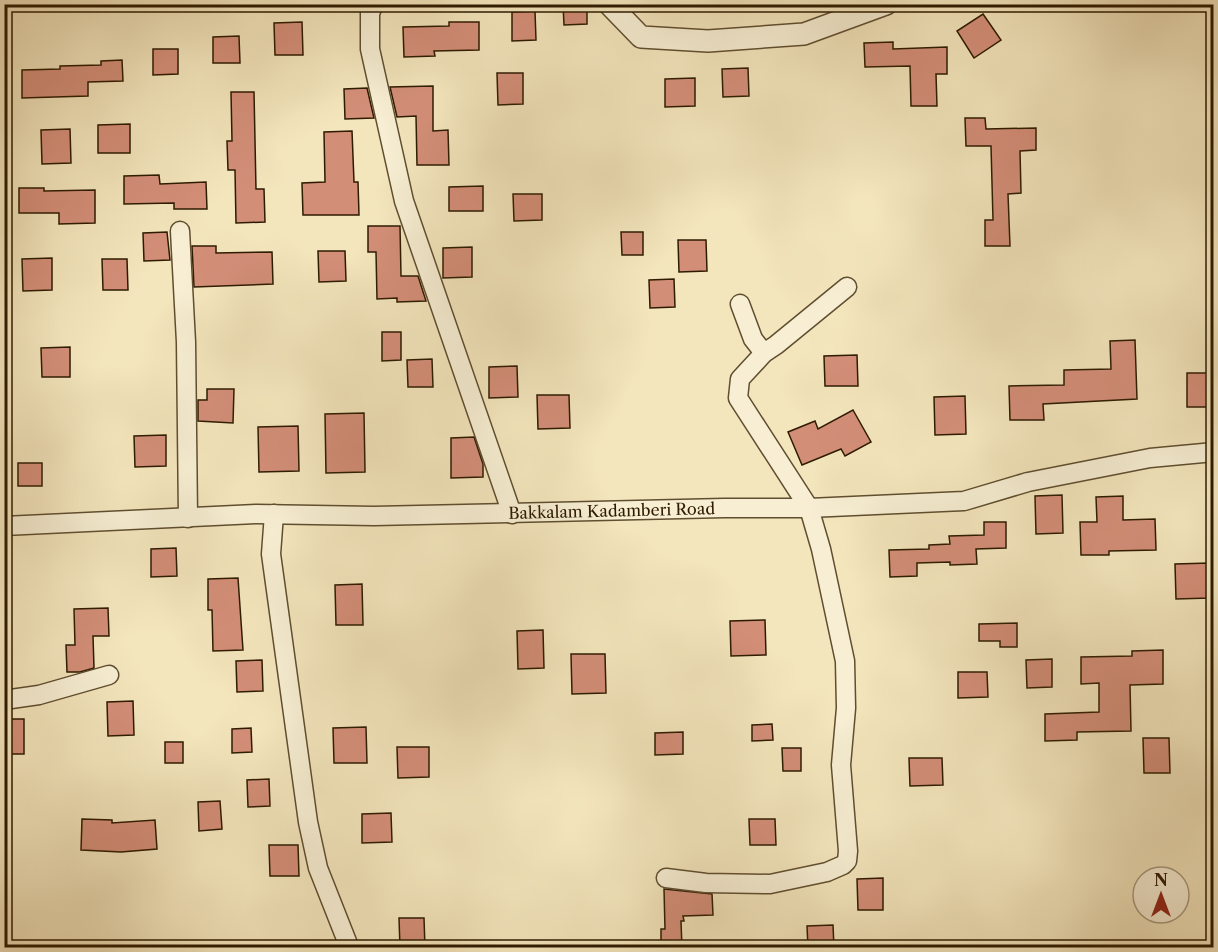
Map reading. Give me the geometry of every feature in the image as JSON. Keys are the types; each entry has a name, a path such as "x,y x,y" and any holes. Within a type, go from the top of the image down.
{"street":[{"path":"374,4 370,13 370,49 404,201 512,514"},
{"path":"609,4 641,37 708,41 804,34 886,4"},
{"path":"180,231 186,342 188,518"},
{"path":"666,878 706,883 770,884 827,872 847,861 841,765 846,708 845,661 824,560 809,508 738,398 740,379 764,353 847,287"},
{"path":"740,304 753,339 764,353"},
{"name":"Bakkalam Kadamberi Road","path":"4,526 274,514 374,516 512,514 809,508 964,501 1028,482 1139,460 1214,452"},
{"path":"274,514 271,554 308,822 318,868 348,944"},
{"path":"4,700 39,695 109,675"}],"building":[{"path":"563,4 587,4 587,24 564,25"},
{"path":"535,11 536,40 512,41 512,12"},
{"path":"983,14 1001,40 974,58 957,31"},
{"path":"302,22 303,55 275,55 274,23"},
{"path":"449,22 479,22 479,50 434,51 435,56 404,57 403,27 449,26"},
{"path":"239,36 240,63 213,63 213,37"},
{"path":"893,42 893,49 947,47 947,74 936,74 937,106 911,106 910,66 865,67 864,43"},
{"path":"153,49 178,49 178,74 153,75"},
{"path":"122,60 123,81 88,82 88,96 22,98 22,70 101,65 101,61"},
{"path":"748,68 749,96 723,97 722,69"},
{"path":"497,73 523,73 523,104 498,105"},
{"path":"695,78 695,106 665,107 665,79"},
{"path":"433,86 433,131 448,130 449,165 417,165 416,116 397,117 390,87"},
{"path":"367,88 374,118 345,119 344,89"},
{"path":"231,92 254,92 256,189 264,189 265,222 236,223 235,170 228,170 227,141 232,141"},
{"path":"965,118 985,118 986,129 1036,128 1036,150 1020,151 1021,193 1008,194 1010,246 985,246 985,220 993,220 991,146 966,146"},
{"path":"130,124 130,153 98,153 98,125"},
{"path":"70,129 71,163 42,164 41,130"},
{"path":"352,131 354,182 358,182 359,215 303,215 302,183 325,182 324,132"},
{"path":"159,175 160,184 206,182 207,209 174,209 174,203 124,204 124,176"},
{"path":"483,186 483,211 449,211 449,187"},
{"path":"19,188 44,188 44,191 95,190 95,223 59,224 59,213 19,213"},
{"path":"513,194 542,194 542,220 514,221"},
{"path":"368,226 400,226 401,276 418,276 426,301 397,302 397,298 377,299 376,252 368,252"},
{"path":"167,232 170,260 144,261 143,233"},
{"path":"621,232 643,232 643,255 622,255"},
{"path":"678,240 706,240 707,271 679,272"},
{"path":"192,246 216,246 216,253 272,252 273,284 194,287"},
{"path":"472,247 472,277 443,278 443,248"},
{"path":"318,251 345,251 346,281 319,282"},
{"path":"52,258 52,290 23,291 22,259"},
{"path":"102,259 127,259 128,290 103,290"},
{"path":"674,279 675,307 650,308 649,280"},
{"path":"382,332 401,332 401,360 382,361"},
{"path":"1135,340 1137,399 1043,404 1044,420 1010,420 1009,386 1064,385 1064,370 1111,369 1110,341"},
{"path":"70,347 70,377 42,377 41,348"},
{"path":"857,355 858,386 825,386 824,356"},
{"path":"432,359 433,387 408,387 407,360"},
{"path":"517,366 518,397 489,398 489,367"},
{"path":"1187,373 1211,373 1212,407 1187,407"},
{"path":"207,389 234,389 233,423 198,421 198,400 207,400"},
{"path":"537,395 569,395 570,428 538,429"},
{"path":"965,396 966,434 935,435 934,397"},
{"path":"853,410 871,442 845,456 841,449 802,465 788,432 815,421 818,429"},
{"path":"364,413 365,472 326,473 325,414"},
{"path":"298,426 299,471 259,472 258,427"},
{"path":"166,435 166,466 135,467 134,436"},
{"path":"474,437 483,464 483,477 451,478 451,438"},
{"path":"18,463 42,463 42,486 18,486"},
{"path":"1062,495 1063,533 1036,534 1035,496"},
{"path":"1123,496 1123,520 1155,519 1156,550 1109,551 1109,555 1081,555 1080,522 1097,522 1096,497"},
{"path":"984,522 1006,522 1006,548 976,549 977,564 917,563 917,576 890,577 889,550 929,549 929,545 950,544 949,536 984,535"},
{"path":"176,548 177,576 151,577 151,549"},
{"path":"1210,563 1210,598 1176,599 1175,564"},
{"path":"238,578 243,650 213,651 212,610 208,610 208,579"},
{"path":"362,584 363,625 336,625 335,585"},
{"path":"108,608 109,636 93,636 94,668 80,672 67,672 66,645 75,645 74,609"},
{"path":"765,620 766,655 731,656 730,621"},
{"path":"1017,623 1017,647 1000,647 1000,641 979,641 979,624"},
{"path":"543,630 544,668 518,669 517,631"},
{"path":"1163,650 1163,684 1130,685 1131,731 1077,732 1077,740 1045,741 1045,714 1099,712 1099,683 1081,684 1081,657 1132,656 1132,651"},
{"path":"571,654 605,654 606,693 572,694"},
{"path":"1052,659 1052,687 1027,688 1026,660"},
{"path":"262,660 263,691 237,692 236,661"},
{"path":"958,672 987,672 988,697 958,698"},
{"path":"133,701 134,735 108,736 107,702"},
{"path":"4,719 24,719 24,754 4,754"},
{"path":"772,724 773,740 752,741 752,725"},
{"path":"366,727 367,763 334,763 333,728"},
{"path":"251,728 252,752 232,753 232,729"},
{"path":"683,732 683,754 655,755 655,733"},
{"path":"1143,738 1169,738 1170,773 1144,773"},
{"path":"165,742 183,742 183,763 165,763"},
{"path":"397,747 429,747 429,777 398,778"},
{"path":"782,748 801,748 801,771 783,771"},
{"path":"909,758 942,758 943,785 910,786"},
{"path":"269,779 270,806 248,807 247,780"},
{"path":"220,801 222,829 199,831 198,802"},
{"path":"391,813 392,842 362,843 362,814"},
{"path":"82,819 112,820 112,823 155,820 157,849 121,852 81,850"},
{"path":"749,819 775,819 776,845 750,845"},
{"path":"269,845 298,845 299,876 270,876"},
{"path":"883,878 883,910 858,910 857,879"},
{"path":"664,889 712,894 713,915 683,916 684,921 681,921 682,948 661,948 661,929 665,929"},
{"path":"399,918 424,918 425,948 400,948"},
{"path":"833,925 834,948 808,948 807,926"}]}
